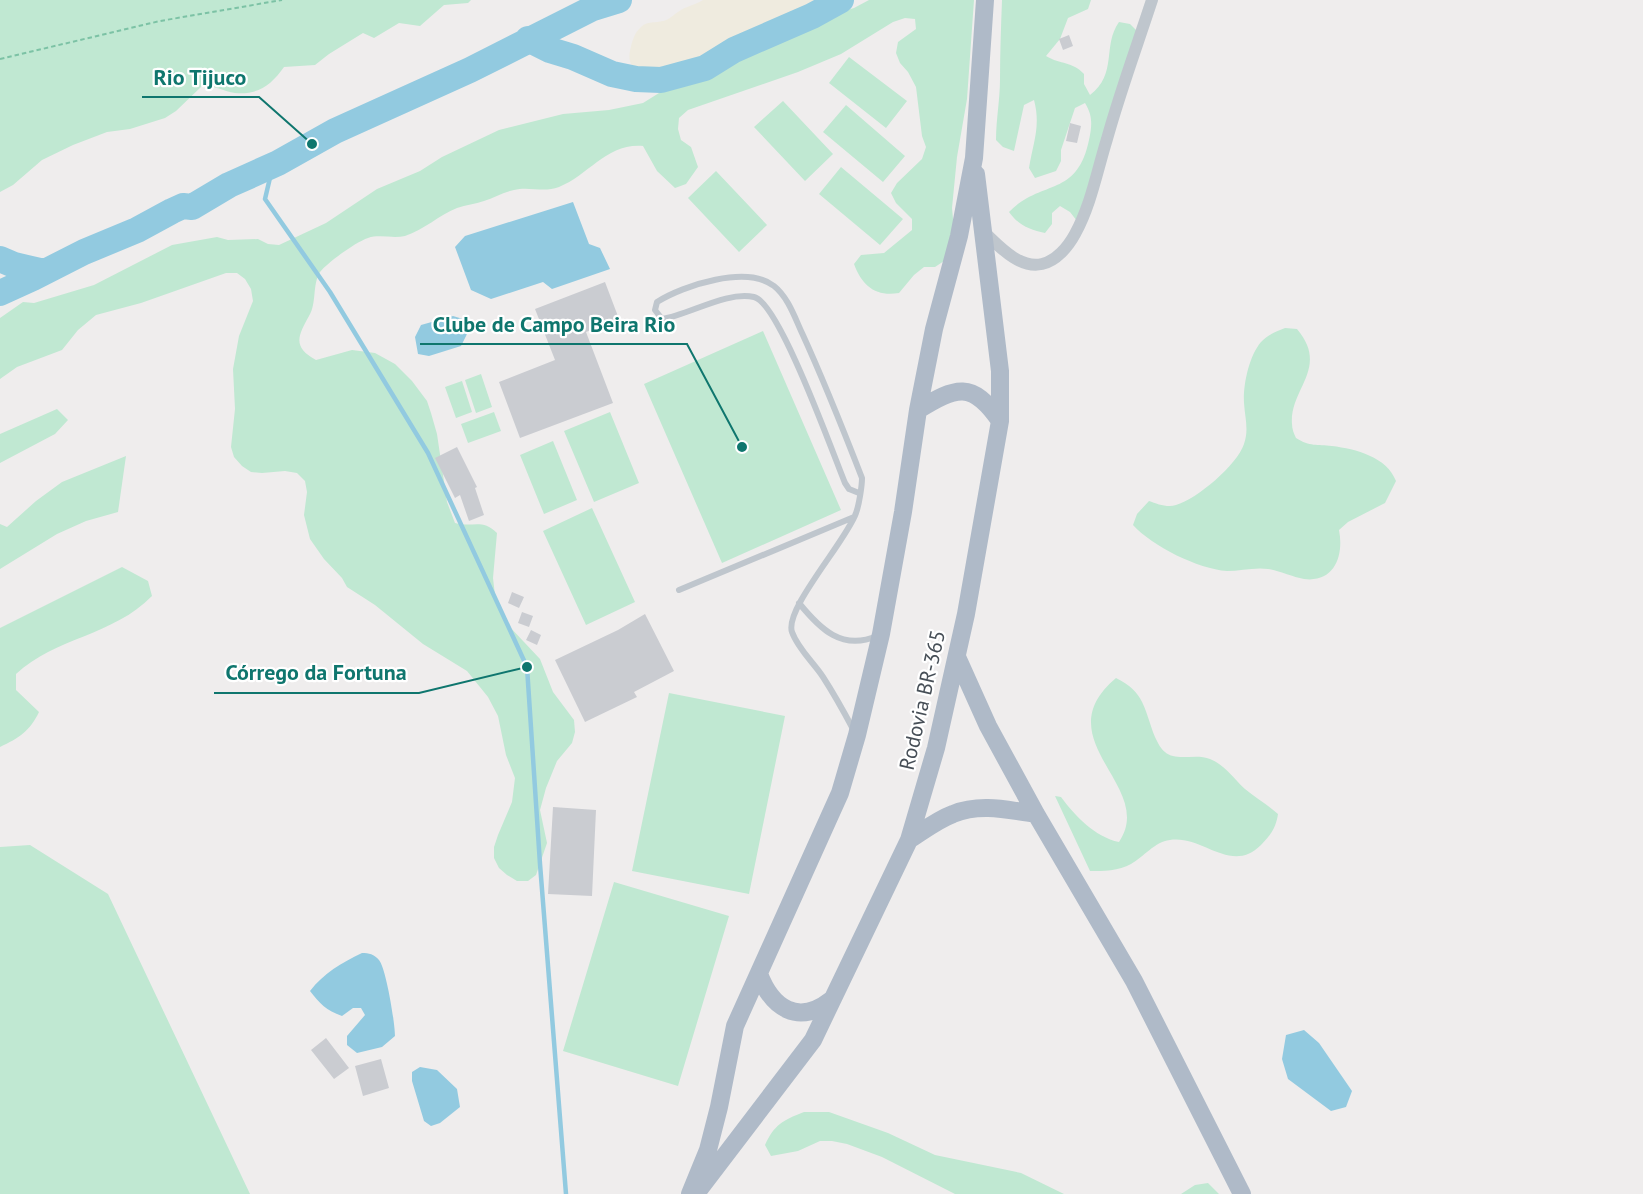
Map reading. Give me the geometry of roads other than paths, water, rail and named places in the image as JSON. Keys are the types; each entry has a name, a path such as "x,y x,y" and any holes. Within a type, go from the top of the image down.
{"main road":[{"name":"Rodovia BR-365","path":"690,1194 708,1150 735,1026 840,793 857,735 881,634 903,512 918,410 934,329 958,236 974,158 985,0"},
{"name":"Rodovia BR-365","path":"696,1194 807,1048 909,840 936,748 957,657 1000,421 1000,371 974,158"},
{"path":"918,410 948,394 969,392 985,401 1000,421"},
{"path":"957,657 987,726 1134,981 1242,1194"},
{"path":"909,840 941,820 963,811 987,808 1036,814"},
{"path":"759,974 770,996 784,1009 810,1012 820,1009 831,1000"}],"street":[{"path":"984,232 1024,263 1042,264 1060,255 1067,246 1082,219 1096,182 1107,139 1152,0"}],"lane":[{"path":"857,735 825,679 792,632 790,623 799,603 857,512 862,487 862,478 823,378 793,314 775,286 751,276 723,278 690,288 657,302 655,310 662,319 721,300 744,296 756,297 763,301 778,326 808,389 845,483 849,489 859,493"},
{"path":"679,590 854,517"},
{"path":"799,603 819,626 831,635 845,640 859,641 881,634"}],"water":[{"path":"573,202 589,244 600,248 610,269 552,289 543,282 491,299 471,290 455,247 465,236"},
{"path":"453,316 463,319 467,334 461,346 429,356 418,354 415,337 421,325"},
{"path":"362,953 373,955 382,965 390,996 395,1036 382,1047 357,1053 347,1045 347,1036 365,1015 361,1008 353,1008 342,1016 324,1006 310,991 333,969"},
{"path":"1304,1030 1319,1043 1352,1091 1346,1107 1331,1111 1288,1079 1282,1059 1286,1035"},
{"path":"420,1067 437,1070 457,1089 460,1107 440,1123 431,1126 424,1121 412,1081 412,1072"}],"waterway":[{"path":"0,293 84,252 137,230 183,206 192,207 229,185 278,163 335,131 470,70 593,8 619,0"},
{"path":"528,39 612,74 636,79 661,80 705,68 734,50 812,16 841,0"},
{"path":"273,165 265,199 330,292 428,453 527,667 566,1194"},
{"path":"0,259 44,272"}],"place":[{"name":"Rio Tijuco","path":"312,144"},
{"name":"Clube de Campo Beira Rio","path":"742,447"},
{"name":"Córrego da Fortuna","path":"527,667"}]}
